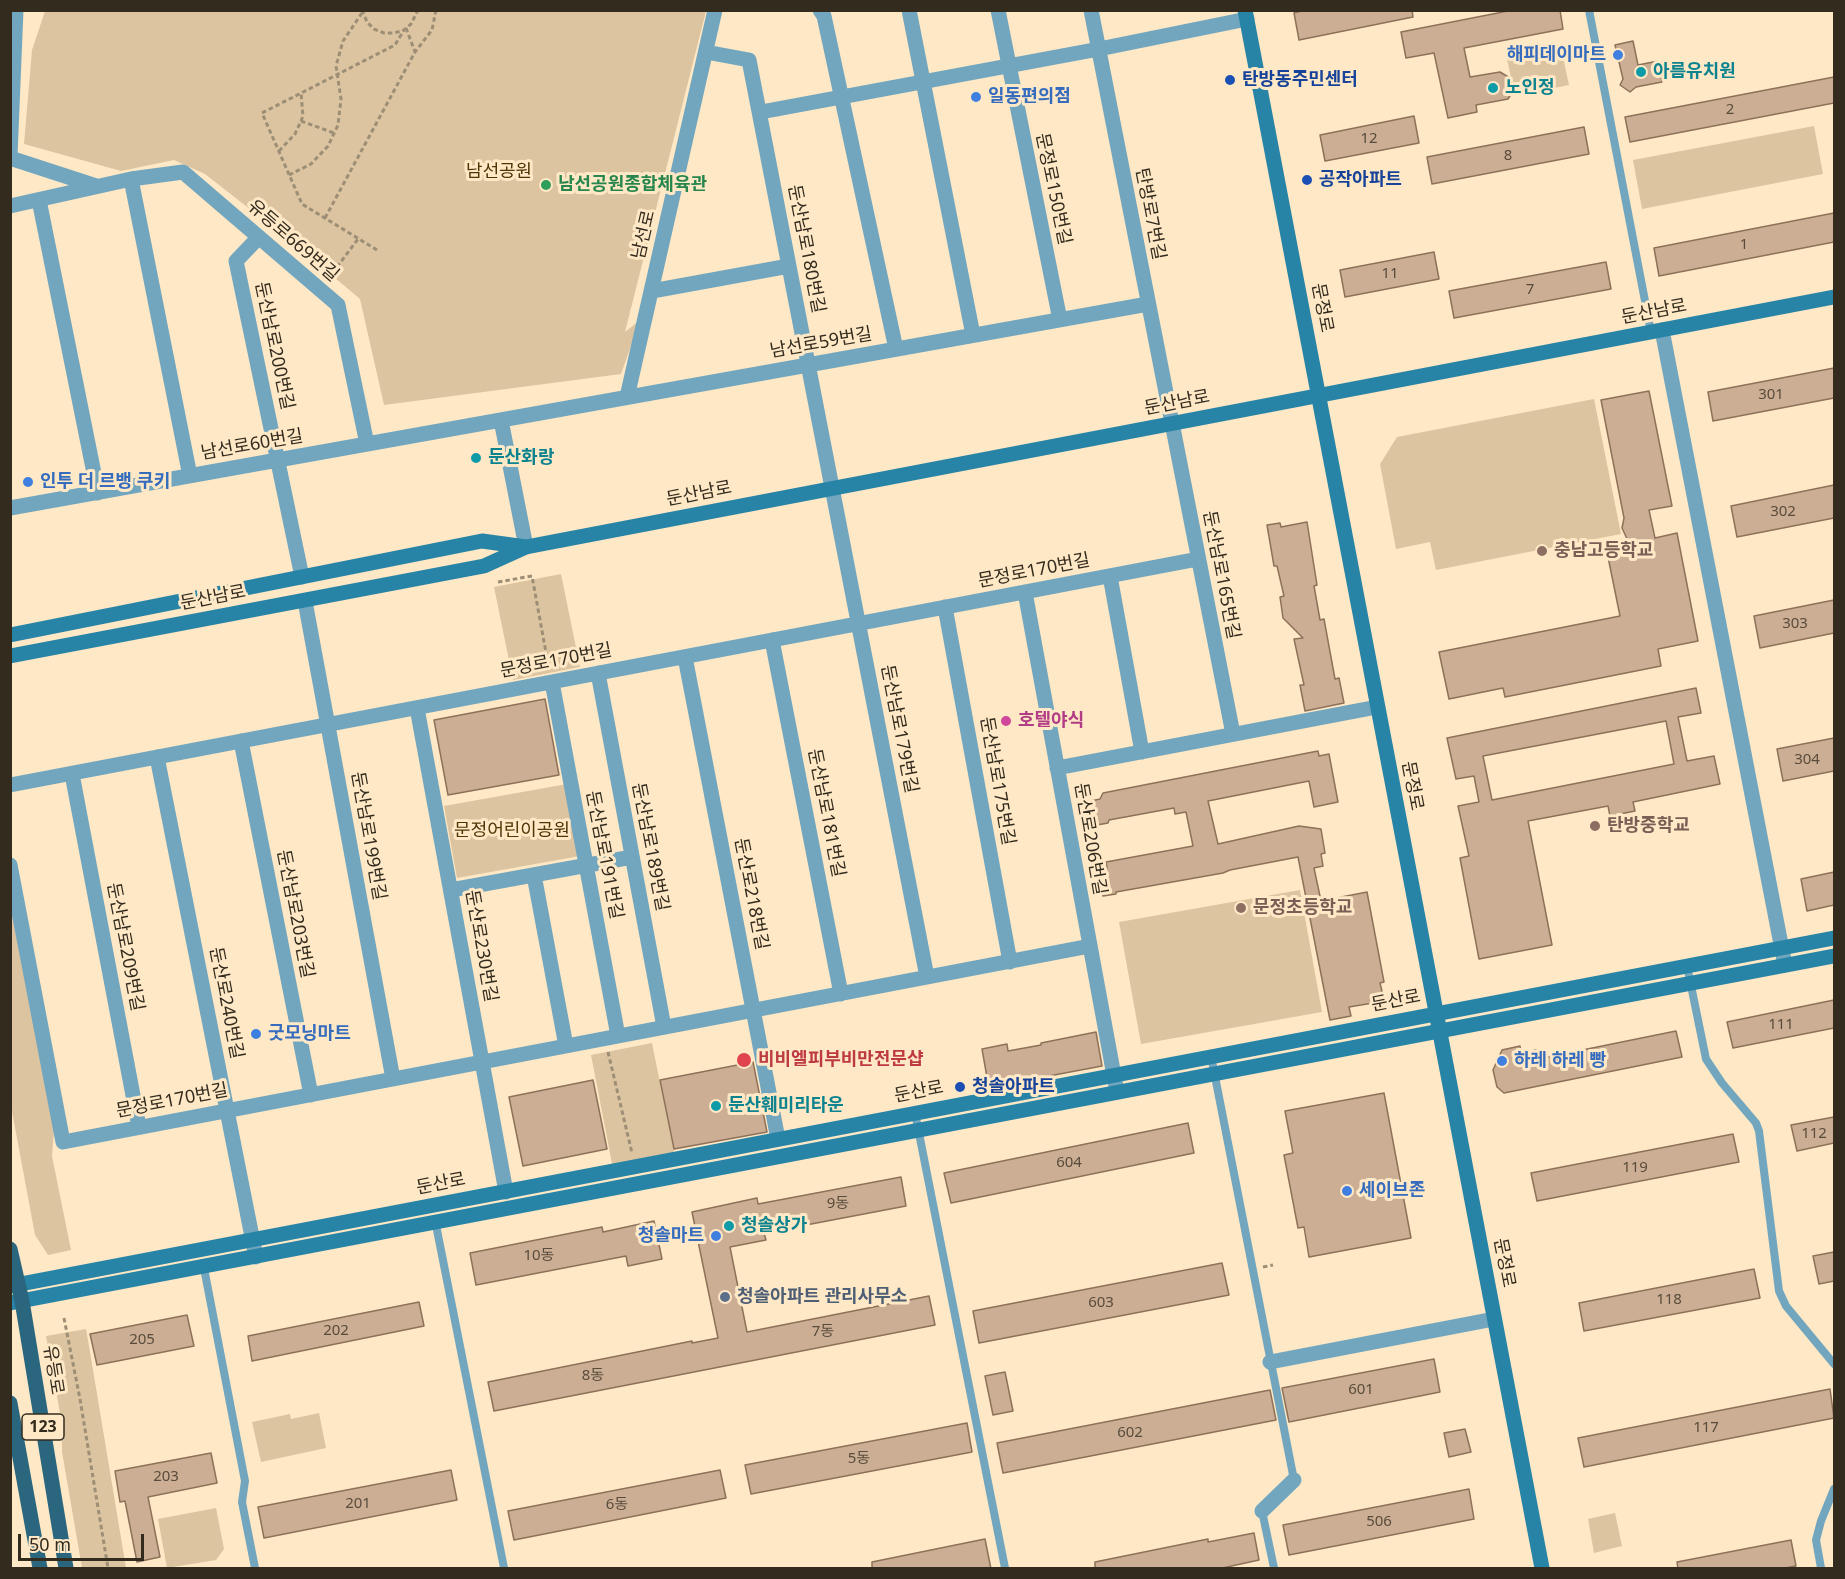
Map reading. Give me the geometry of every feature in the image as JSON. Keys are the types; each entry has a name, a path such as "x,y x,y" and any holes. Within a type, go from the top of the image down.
{"main road":[{"name":"문정로","path":"1246,15 1542,1569"},
{"name":"둔산남로","path":"10,656 484,566 526,547 1834,297"},
{"name":"둔산남로","path":"10,635 482,542 526,547"},
{"name":"둔산로","path":"15,1286 1834,938"},
{"name":"둔산로","path":"16,1302 1834,956"},
{"name":"유등로","path":"10,1249 16,1302 66,1569"},
{"name":"123","path":"10,1403 40,1569"}],"street":[{"path":"10,157 16,10"},
{"name":"남선로","path":"627,397 715,10"},
{"path":"819,10 824,16 896,349"},
{"path":"909,10 973,335"},
{"path":"998,10 1008,66"},
{"name":"탄방로7번길","path":"1091,10 1171,424"},
{"path":"761,112 1099,49 1246,15"},
{"name":"둔산남로180번길","path":"706,52 749,60 833,488"},
{"name":"문정로150번길","path":"1008,66 1060,320"},
{"name":"유등로669번길","path":"10,157 98,186"},
{"name":"유등로669번길","path":"10,206 131,179 183,172 338,305 367,444"},
{"path":"131,179 190,476"},
{"path":"39,200 98,493"},
{"name":"둔산남로200번길","path":"259,237 236,261 302,577"},
{"path":"652,291 789,266"},
{"name":"남선로59번길","path":"501,420 1148,304"},
{"path":"1656,331 1785,965"},
{"path":"501,420 526,547"},
{"name":"남선로60번길","path":"10,508 501,420"},
{"name":"둔산남로165번길","path":"1171,424 1233,734"},
{"name":"둔산남로179번길","path":"833,488 927,977"},
{"name":"문정로170번길","path":"10,785 1198,559"},
{"name":"문정로170번길","path":"1110,576 1142,752"},
{"name":"둔산로206번길","path":"1025,592 1117,1092"},
{"name":"둔산남로199번길","path":"304,601 393,1079"},
{"name":"둔산남로175번길","path":"945,607 1010,962"},
{"name":"둔산남로181번길","path":"772,640 842,994"},
{"name":"둔산로218번길","path":"685,657 778,1139"},
{"name":"둔산남로189번길","path":"598,674 664,1027"},
{"name":"둔산남로191번길","path":"552,682 586,866 612,1037"},
{"path":"1057,768 1377,707"},
{"name":"둔산로230번길","path":"417,708 506,1192"},
{"name":"둔산남로203번길","path":"241,741 311,1095"},
{"name":"둔산로240번길","path":"157,757 256,1257"},
{"name":"둔산남로209번길","path":"72,774 139,1127"},
{"path":"450,890 632,857"},
{"name":"문정로170번길","path":"10,864 63,1142 1090,946"},
{"path":"534,875 566,1046"},
{"path":"1270,1362 1494,1319"},
{"path":"1262,1511 1294,1480"}],"lane":[{"path":"1589,10 1656,331"},
{"path":"1687,966 1706,1059 1722,1083 1756,1123 1759,1131 1779,1291 1786,1306 1834,1365"},
{"path":"1211,1056 1294,1480"},
{"path":"915,1113 1005,1569"},
{"path":"432,1206 504,1569"},
{"path":"201,1250 245,1481 242,1502 255,1569"},
{"path":"1821,1569 1816,1540 1834,1489"},
{"path":"1262,1511 1274,1569"}],"path":[{"path":"377,250 302,204 262,113 395,45 416,17 418,10"},
{"path":"325,218 415,52 432,30 436,10"},
{"path":"362,12 374,29 384,33 394,33 405,29"},
{"path":"289,176 311,164 328,146 338,125 341,99 336,66 343,41 362,12"},
{"path":"405,29 415,52"},
{"path":"279,151 295,134 303,116 301,93"},
{"path":"301,121 334,133"},
{"path":"320,290 358,238"},
{"path":"498,582 532,576 552,682"},
{"path":"612,1037 635,1167"},
{"path":"64,1318 108,1569"}],"green space":[{"name":"남선공원","path":"45,11 706,11 625,332 640,320 621,374 384,405 360,299 205,174 174,160 121,171 24,144 32,50"},
{"path":"1561,48 1569,85 1515,96 1507,59"},
{"path":"1814,126 1823,174 1642,209 1633,160"},
{"path":"1594,399 1621,534 1436,570 1430,542 1396,549 1380,464 1397,437"},
{"path":"561,574 580,667 513,680 494,587"},
{"name":"문정어린이공원","path":"567,784 580,856 457,878 444,806"},
{"path":"1300,890 1322,1012 1141,1044 1119,922"},
{"path":"10,894 54,1131 52,1156 71,1250 48,1255 35,1235 11,1106"},
{"path":"652,1043 676,1162 614,1174 591,1055"},
{"path":"86,1329 126,1568 82,1568 62,1452 62,1424 46,1336"},
{"path":"319,1413 326,1448 261,1462 252,1422 290,1414 291,1419"},
{"path":"216,1508 224,1549 216,1560 167,1568 158,1519"},
{"path":"1615,1513 1622,1546 1594,1553 1588,1519"}],"building":[{"path":"1305,10 1412,10 1413,17 1299,40 1294,13"},
{"path":"1513,10 1560,10 1563,29 1464,48 1470,77 1500,72 1510,78 1513,91 1508,99 1476,105 1477,112 1448,118 1434,53 1406,58 1401,32"},
{"name":"아름유치원","path":"1633,41 1638,65 1658,61 1662,82 1636,87 1630,92 1620,85 1623,79 1615,45"},
{"path":"1834,77 1834,103 1630,142 1625,117"},
{"path":"1414,116 1419,143 1325,161 1320,135"},
{"path":"1584,127 1589,154 1432,184 1427,157"},
{"path":"1834,213 1834,242 1659,276 1654,248"},
{"path":"1434,252 1439,279 1345,297 1340,270"},
{"path":"1606,262 1611,289 1454,318 1449,291"},
{"path":"1834,368 1834,398 1713,421 1708,392"},
{"path":"1649,391 1672,506 1649,510 1655,538 1677,533 1698,641 1658,649 1661,666 1505,697 1503,688 1449,699 1439,652 1620,616 1608,557 1614,556 1612,546 1629,543 1622,528 1624,518 1601,400"},
{"path":"1834,485 1834,518 1737,537 1731,506"},
{"path":"1307,522 1320,620 1324,619 1335,679 1339,678 1344,703 1305,711 1300,685 1304,685 1294,639 1303,638 1283,618 1280,597 1284,596 1277,566 1274,566 1267,525 1280,523 1281,527"},
{"path":"1834,600 1834,633 1760,648 1754,616"},
{"path":"1696,688 1701,713 1678,717 1687,761 1714,756 1720,784 1633,802 1635,811 1610,816 1608,806 1528,821 1552,945 1479,959 1460,858 1469,856 1458,806 1479,802 1474,776 1456,779 1447,738","holes":["1666,721 1674,764 1492,800 1483,756"]},
{"path":"545,699 559,775 448,795 434,720"},
{"path":"1834,738 1834,771 1783,781 1777,749"},
{"path":"1318,751 1319,756 1329,754 1338,802 1314,807 1309,781 1208,801 1218,844 1299,826 1321,829 1325,853 1321,854 1323,866 1314,868 1321,901 1367,892 1384,982 1380,983 1382,991 1373,1003 1349,1007 1351,1016 1330,1020 1298,857 1103,896 1098,869 1107,868 1106,862 1193,846 1186,812 1175,814 1174,808 1109,820 1108,823 1097,825 1091,801 1100,799 1103,793"},
{"path":"1834,872 1834,905 1807,911 1801,879"},
{"path":"1834,1000 1834,1028 1733,1048 1727,1022"},
{"path":"1676,1031 1682,1057 1504,1093 1497,1087 1493,1070 1502,1050 1520,1046 1521,1053 1536,1050 1538,1059"},
{"path":"1096,1032 1102,1066 1017,1082 1016,1078 988,1083 982,1049 1007,1044 1008,1051"},
{"name":"둔산훼미리타운","path":"753,1062 767,1132 674,1149 660,1080"},
{"path":"593,1080 607,1149 523,1166 509,1097"},
{"name":"세이브존","path":"1384,1093 1411,1238 1309,1257 1304,1227 1298,1228 1284,1155 1293,1153 1285,1111"},
{"path":"1834,1117 1834,1143 1797,1151 1791,1125"},
{"path":"1188,1123 1194,1153 951,1203 944,1173"},
{"path":"1733,1134 1739,1162 1537,1201 1531,1173"},
{"path":"901,1177 906,1206 764,1233 766,1240 730,1247 747,1332 929,1296 935,1325 494,1411 488,1382 692,1341 692,1343 718,1338 692,1212 757,1198 758,1204"},
{"path":"654,1221 662,1259 628,1266 626,1256 476,1285 470,1253 602,1227 603,1232"},
{"path":"1834,1252 1834,1281 1819,1284 1813,1256"},
{"path":"1222,1263 1229,1295 979,1343 973,1311"},
{"path":"1754,1269 1760,1298 1584,1331 1579,1303"},
{"path":"419,1302 424,1326 252,1361 248,1336"},
{"path":"187,1315 194,1346 97,1365 90,1334"},
{"path":"1434,1359 1440,1392 1289,1422 1282,1388"},
{"path":"1005,1372 1013,1411 993,1415 985,1376"},
{"path":"1830,1389 1834,1418 1584,1467 1578,1438"},
{"path":"1270,1390 1276,1420 1003,1473 997,1443"},
{"path":"967,1423 972,1452 751,1494 745,1465"},
{"path":"1465,1429 1471,1452 1449,1457 1444,1433"},
{"path":"211,1453 217,1483 148,1497 160,1557 137,1562 125,1501 120,1502 115,1471"},
{"path":"451,1470 457,1500 264,1538 258,1507"},
{"path":"720,1470 726,1498 514,1540 508,1511"},
{"path":"1469,1489 1474,1519 1289,1555 1283,1525"},
{"path":"1254,1533 1259,1560 1218,1569 1095,1569 1095,1562 1208,1539 1208,1542"},
{"path":"985,1539 991,1569 872,1569 872,1562"},
{"path":"1791,1540 1796,1566 1780,1569 1678,1569 1677,1562"}],"place":[{"name":"해피데이마트","path":"1618,55"},
{"name":"아름유치원","path":"1641,72"},
{"name":"탄방동주민센터","path":"1230,80"},
{"name":"노인정","path":"1493,88"},
{"name":"일동편의점","path":"976,97"},
{"name":"공작아파트","path":"1307,180"},
{"name":"남선공원종합체육관","path":"546,185"},
{"name":"둔산화랑","path":"476,458"},
{"name":"인투 더 르뱅 쿠키","path":"28,482"},
{"name":"충남고등학교","path":"1542,551"},
{"name":"호텔야식","path":"1006,721"},
{"name":"탄방중학교","path":"1595,826"},
{"name":"문정초등학교","path":"1241,908"},
{"name":"굿모닝마트","path":"256,1034"},
{"name":"비비엘피부비만전문샵","path":"744,1060"},
{"name":"하레 하레 빵","path":"1502,1061"},
{"name":"청솔아파트","path":"960,1087"},
{"name":"둔산훼미리타운","path":"716,1106"},
{"name":"세이브존","path":"1347,1191"},
{"name":"청솔상가","path":"729,1226"},
{"name":"청솔마트","path":"716,1236"},
{"name":"청솔아파트 관리사무소","path":"725,1297"}]}
